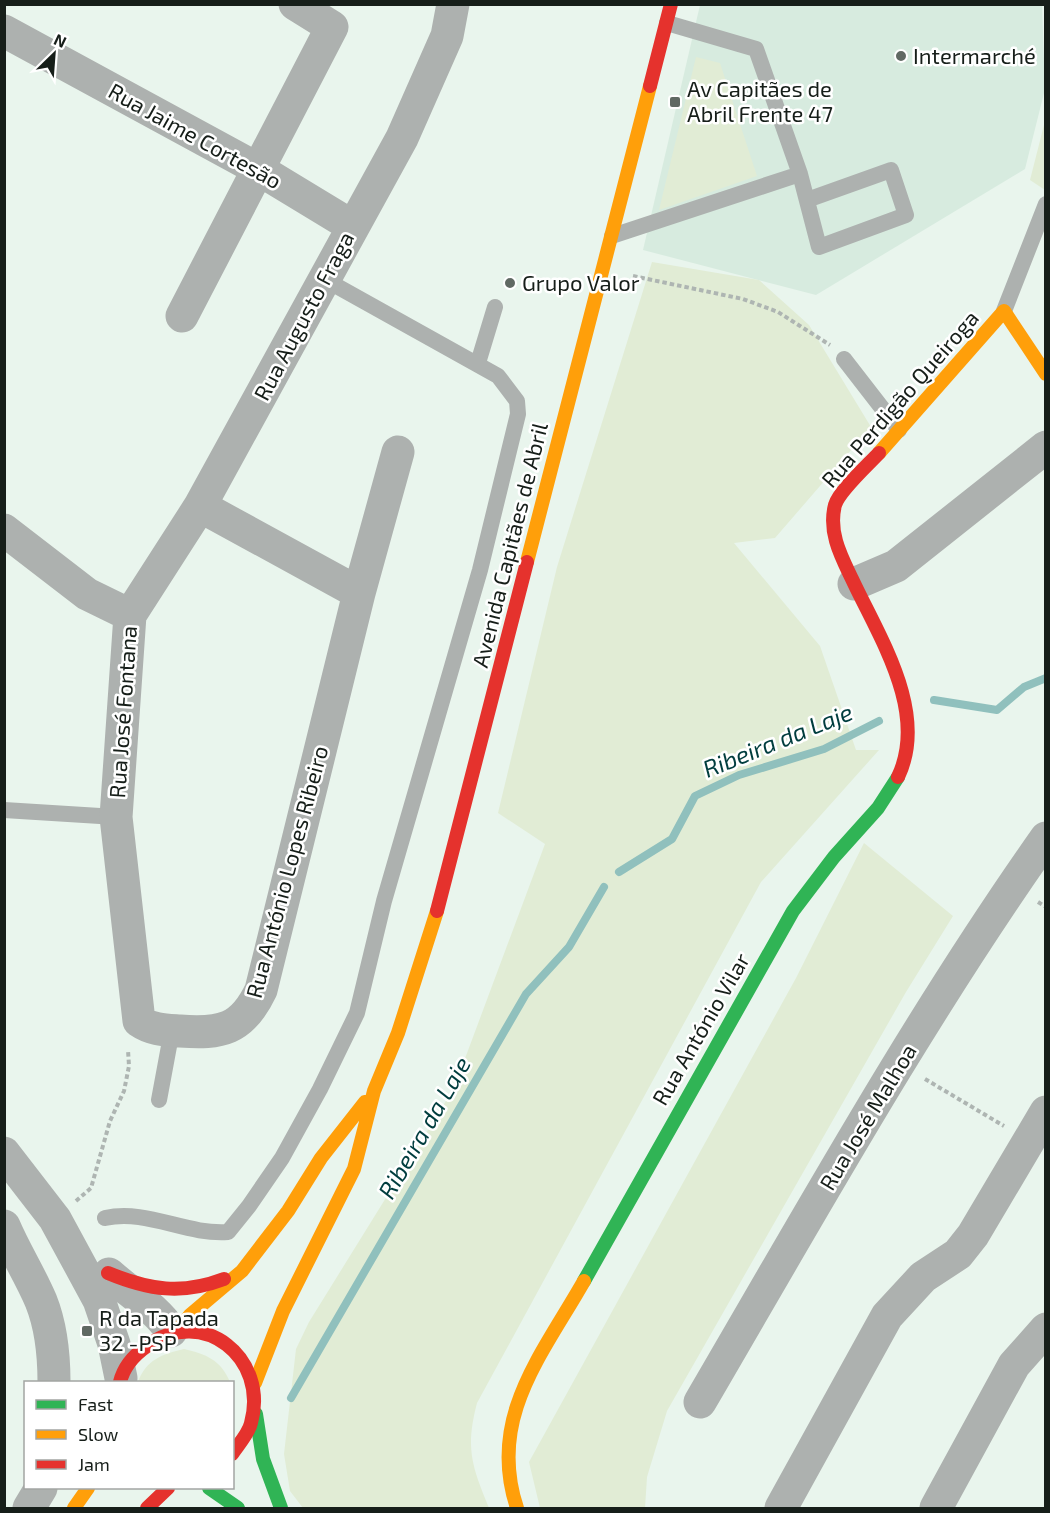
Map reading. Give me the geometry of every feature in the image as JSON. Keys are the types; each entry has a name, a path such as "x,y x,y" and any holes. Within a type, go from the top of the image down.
{"street":[{"path":"182,316 332,27 295,4"},
{"name":"Rua Augusto Fraga","path":"130,615 200,506 402,138 447,36 453,4"},
{"name":"Avenida Capitães de Abril","path":"255,1383 283,1311 354,1169 374,1091 398,1033 436,913 671,4"},
{"name":"Rua Jaime Cortesão","path":"4,31 258,169 352,226"},
{"path":"1004,311 1046,374"},
{"name":"Rua Perdigão Queiroga","path":"854,584 837,552 832,516 836,502 1004,311"},
{"path":"854,584 896,566 1046,447"},
{"name":"Rua António Lopes Ribeiro","path":"116,817 139,1021 148,1027 209,1033 227,1028 248,1014 261,990 359,593 398,452"},
{"path":"200,506 359,593"},
{"name":"Rua José Fontana","path":"4,530 87,594 130,615 116,817"},
{"name":"Rua António Vilar","path":"517,1509 507,1473 506,1451 509,1424 517,1400 793,911 839,851 883,801 904,762 908,740 907,713 902,688 854,584"},
{"name":"Rua José Malhoa","path":"700,1402 899,1064 1011,888 1046,838"},
{"name":"Avenida Capitães de Abril","path":"121,1380 130,1360 144,1345 175,1330 242,1271 288,1211 321,1158 374,1091"},
{"path":"781,1509 887,1316 923,1277 958,1254 973,1234 1046,1112"},
{"path":"11,1174 62,1213 108,1273 132,1295 161,1315 175,1330 206,1333 228,1343 245,1360 255,1383 256,1414 263,1459 281,1509"},
{"path":"62,1213 99,1300 114,1344 121,1380"},
{"path":"4,1226 16,1255 41,1301 54,1355 54,1381"},
{"path":"108,1273 135,1286 186,1291 201,1289 242,1271"},
{"path":"936,1509 1014,1365 1046,1329"},
{"path":"234,1452 248,1436 256,1414"},
{"path":"29,1509 40,1489"},
{"path":"74,1509 86,1489"},
{"path":"147,1509 167,1489"},
{"path":"210,1489 237,1509"}],"lane":[{"path":"667,23 756,50 800,174 819,247 906,215 891,170 807,200"},
{"path":"612,236 800,174"},
{"path":"1004,311 1046,204"},
{"path":"105,1218 125,1214 211,1233 228,1232 282,1158 320,1089 357,1013 388,889 480,570 518,414 517,400 510,389 478,363 324,279"},
{"path":"478,363 495,307"},
{"path":"844,359 899,430"},
{"path":"4,810 116,817"},
{"path":"159,1100 172,1030"}],"path":[{"path":"603,270 743,299 778,312 826,342 844,359"},
{"path":"62,1213 91,1188 110,1121 124,1091 129,1065 128,1046"},
{"path":"899,1064 1029,1140"}],"shaded area":[{"path":"700,5 1042,5 1045,89 1025,169 816,295 643,250"},
{"path":"696,57 720,63 757,176 659,210"},
{"path":"1045,121 1046,190 1030,180"},
{"path":"652,262 759,280 809,325 871,427 775,538 734,543 820,646 856,750 879,750 761,882 477,1403 471,1433 472,1457 489,1508 303,1508 290,1491 284,1454 296,1349 309,1322 454,1088 545,844 498,813 557,567"},
{"path":"864,843 953,916 906,992 667,1411 647,1477 645,1508 540,1508 529,1462 796,978"},
{"path":"184,1349 212,1359 222,1368 230,1381 138,1381 150,1363 169,1353"}],"waterway":[{"name":"Ribeira da Laje","path":"934,700 997,710 1024,687 1046,678"},
{"name":"Ribeira da Laje","path":"619,872 672,839 695,796 739,775 824,749 879,721"},
{"name":"Ribeira da Laje","path":"291,1398 526,994 569,947 604,887"}],"traffic: fast":[{"path":"584,1281 793,911 834,857 878,808 898,777"},
{"path":"256,1414 263,1459 281,1508"},
{"path":"210,1489 238,1508"}],"traffic: slow":[{"path":"527,562 650,86"},
{"path":"879,453 1004,311 1046,374"},
{"path":"255,1383 283,1311 354,1169 374,1091 398,1033 437,911"},
{"path":"179,1329 190,1315 242,1271 288,1211 321,1158 365,1102"},
{"path":"517,1508 510,1475 509,1445 514,1416 536,1362 584,1281"},
{"path":"74,1508 87,1489"}],"traffic: jam":[{"path":"650,86 671,4"},
{"path":"879,453 838,499 833,515 833,525 840,553 887,650 904,701 908,727 906,752 898,777"},
{"path":"437,911 527,562"},
{"path":"108,1273 152,1287 180,1289 224,1279"},
{"path":"120,1381 134,1357 147,1346 168,1335 189,1332 209,1335 227,1345 241,1359 250,1378 254,1399 250,1427 234,1451"},
{"path":"147,1508 167,1489"}],"place":[{"name":"Intermarché","path":"901,56"},
{"name":"Av Capitães de Abril Frente 47","path":"675,102"},
{"name":"Grupo Valor","path":"510,283"},
{"name":"R da Tapada 32 -PSP","path":"87,1331"}]}
